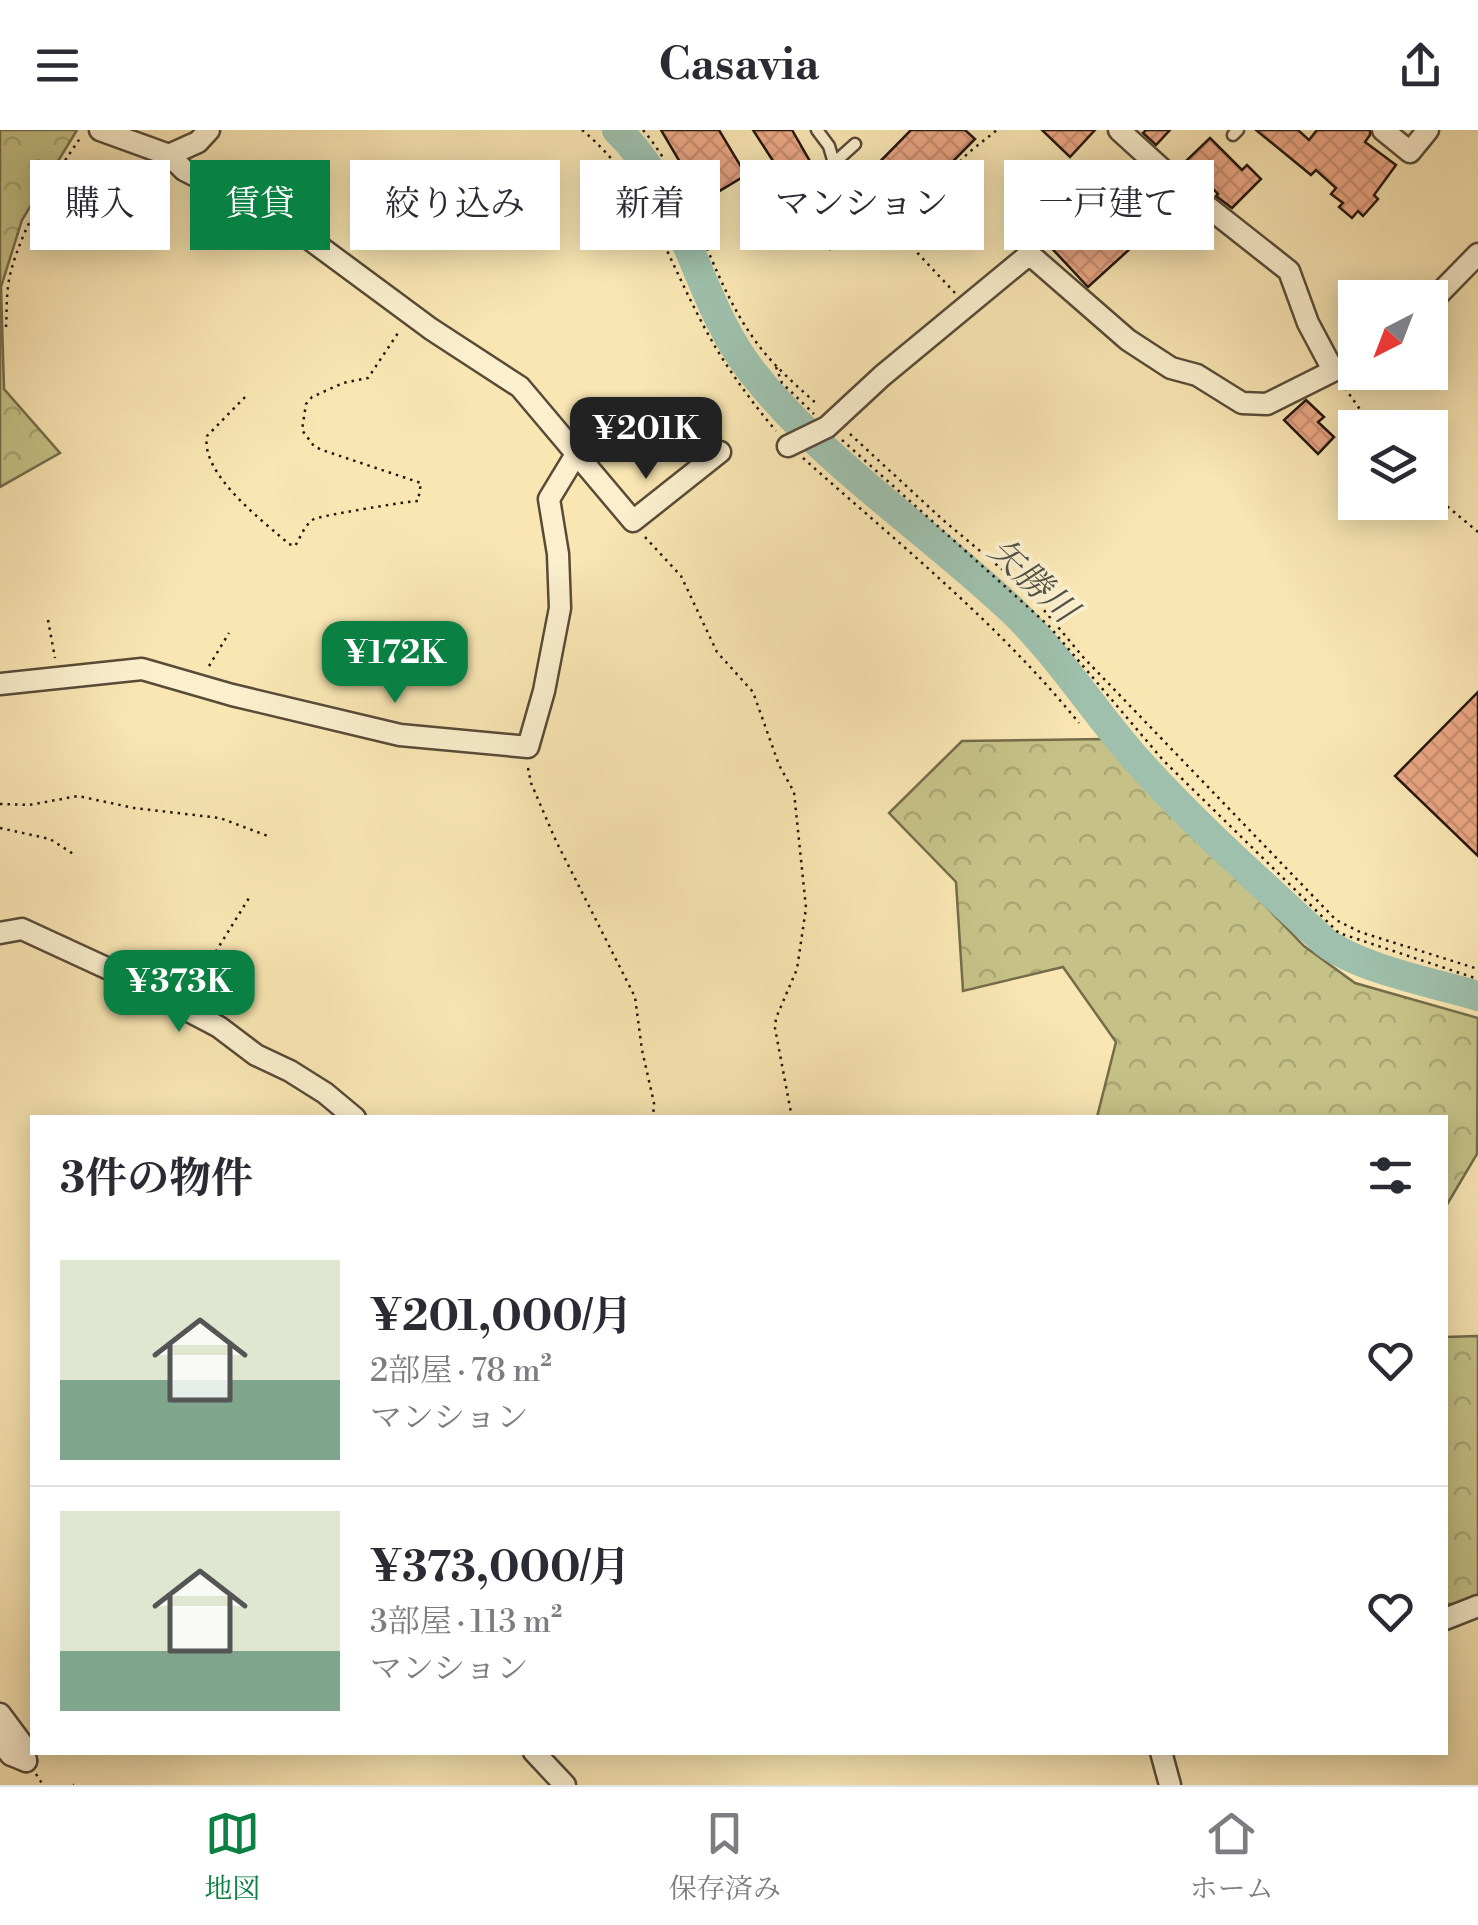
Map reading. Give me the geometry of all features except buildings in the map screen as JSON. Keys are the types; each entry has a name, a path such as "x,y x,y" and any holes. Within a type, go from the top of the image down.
{"street":[{"path":"100,130 169,155 184,170 289,224 529,395 575,456 634,521 720,452"},
{"path":"169,155 198,142 209,130"},
{"path":"1119,130 1175,181 1288,271 1308,323 1333,370"},
{"path":"1383,130 1410,152 1428,130"},
{"path":"1448,285 1478,254"},
{"path":"788,446 828,426 1026,257 1036,259 1128,340 1171,368 1197,374 1242,402 1266,404 1338,368"},
{"path":"0,684 142,669 400,735 528,746 544,691 560,608 558,554 549,499 575,456"},
{"path":"0,934 22,929 41,936 219,1027 351,1115"},
{"path":"1448,1618 1478,1606"},
{"path":"0,1714 23,1745 26,1761 11,1755 0,1742"},
{"path":"537,1755 565,1785"},
{"path":"1162,1755 1170,1785"}],"lane":[{"path":"817,130 833,160"},
{"path":"837,160 854,144"}],"path":[{"path":"6,327 10,274 15,261 38,207 86,130"},
{"path":"643,130 669,165 754,338 828,426 1028,591 1084,657 1336,920 1360,932 1478,968"},
{"path":"966,306 896,230 968,153 996,130"},
{"path":"245,396 207,436 206,449 234,494 289,544 295,546 314,519 418,500 422,484 322,450 307,439 301,423 312,396 368,378 404,324 406,310"},
{"path":"775,365 782,383 1050,626 1163,760 1340,934 1478,979"},
{"path":"1333,370 1361,410"},
{"path":"1448,507 1478,532"},
{"path":"634,521 656,551 682,576 717,652 753,692 779,764 794,792 806,908 797,969 776,1018 791,1115"},
{"path":"48,620 59,678"},
{"path":"196,685 229,633"},
{"path":"528,746 536,798 635,997 653,1115"},
{"path":"0,804 29,805 78,796 134,808 220,818 268,836"},
{"path":"0,828 50,839 75,855"},
{"path":"181,1008 248,898"}],"green space":[{"path":"0,130 77,130 59,160 30,160 30,207 22,220 1,287 4,389 60,453 0,487"},
{"path":"1105,739 1304,946 1355,983 1478,1018 1477,1154 1448,1203 1448,1115 1098,1115 1116,1042 1063,967 963,991 956,882 889,813 962,741"},
{"path":"1478,1336 1478,1604 1448,1604 1448,1337"}],"waterway":[{"name":"矢勝川","path":"617,130 659,185 733,344 781,406 845,468 1014,612 1157,782 1325,942 1377,968 1478,996"}]}
